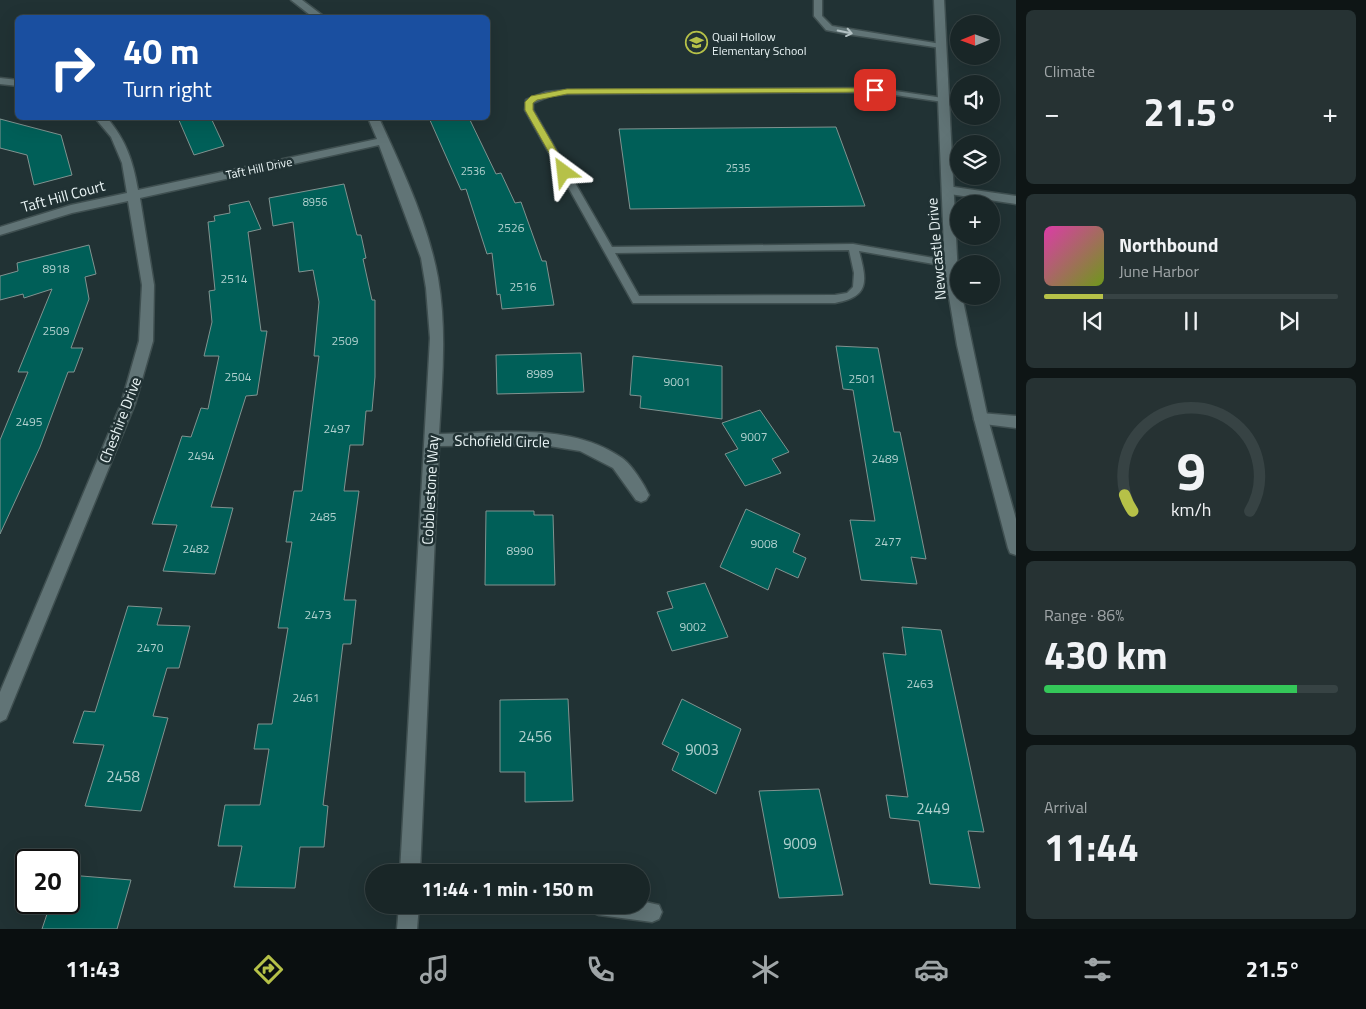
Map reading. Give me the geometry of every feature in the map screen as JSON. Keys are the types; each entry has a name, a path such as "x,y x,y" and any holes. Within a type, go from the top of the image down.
{"street":[{"path":"296,0 317,15"},
{"name":"Newcastle Drive","path":"939,0 951,255"},
{"path":"0,81 15,83"},
{"name":"Cheshire Drive","path":"0,713 128,404 139,372 146,341 148,285 128,163 116,136 103,120"},
{"name":"Cobblestone Way","path":"375,120 416,225 427,259 434,296 437,338 410,864"},
{"name":"Taft Hill Drive","path":"134,195 383,141"},
{"path":"947,190 1016,200"},
{"name":"Taft Hill Court","path":"0,231 71,209 134,195"},
{"name":"Newcastle Drive","path":"958,305 964,345 981,419 1016,548"},
{"path":"981,419 1016,422"},
{"name":"Schofield Circle","path":"433,440 543,439 582,445 618,463 642,495"},
{"path":"407,929 408,914"}],"lane":[{"path":"818,0 818,16 829,28 941,46"},
{"path":"853,248 859,272 858,288 852,296 835,299 636,300 529,110 529,102 534,98 567,92 875,90 943,100"},
{"path":"609,250 853,248 950,264"}],"building":[{"path":"0,119 61,135 72,175 34,185 27,155 0,148"},
{"path":"179,120 212,120 224,146 194,155"},
{"path":"430,120 470,120 496,174 501,173 515,203 521,202 542,261 546,261 554,305 502,309 500,294 497,295 492,253 487,254 466,189 461,190"},
{"path":"836,127 865,206 630,209 619,129"},
{"path":"344,184 357,235 361,235 366,258 363,259 372,300 375,300 375,377 372,411 366,411 363,445 350,445 344,491 359,491 344,600 356,600 351,644 343,644 323,805 328,806 324,847 300,847 295,888 234,887 242,846 218,846 225,805 260,805 269,749 254,749 258,724 272,724 288,628 278,628 292,542 286,542 294,491 302,491 319,356 314,356 319,302 313,270 299,272 293,222 273,226 269,198"},
{"path":"249,201 261,229 248,232 261,331 267,331 257,395 246,396 211,507 233,508 215,574 163,571 177,525 152,524 182,436 191,437 201,408 208,409 219,356 204,356 212,322 209,291 215,290 208,222 215,221 214,216 230,213 229,205"},
{"path":"89,245 96,274 85,277 89,299 71,348 83,348 74,372 68,372 40,447 0,534 0,440 28,372 18,372 52,289 24,298 23,294 0,300 0,276 18,271 17,263"},
{"path":"836,346 878,348 894,432 900,432 926,559 911,557 917,584 861,580 850,520 875,521 853,390 843,389"},
{"path":"581,353 584,392 497,394 496,355"},
{"path":"633,356 722,366 722,419 640,408 641,396 630,395"},
{"path":"760,410 789,452 772,459 781,473 745,486 725,454 738,449 722,423"},
{"path":"746,509 800,534 793,552 806,558 798,578 776,568 768,590 720,567"},
{"path":"486,511 534,511 534,515 553,515 555,585 485,585"},
{"path":"705,583 728,637 672,651 657,612 673,608 667,592"},
{"path":"128,606 162,608 157,625 190,626 179,668 167,668 153,716 168,718 141,811 85,806 104,745 73,743 84,711 95,712"},
{"path":"902,627 941,630 984,832 968,831 980,888 930,884 919,821 890,818 886,795 908,797 883,653 906,655"},
{"path":"568,699 573,801 525,802 525,772 500,772 500,700"},
{"path":"682,699 741,729 716,794 672,770 679,753 662,744"},
{"path":"819,789 843,895 779,898 759,791"},
{"path":"80,876 131,880 117,929 42,929 47,914 80,914"}],"place":[{"name":"Quail Hollow Elementary School","path":"696,43"}],"route":[{"path":"564,172 529,110 529,102 534,98 567,92 875,90"}]}
